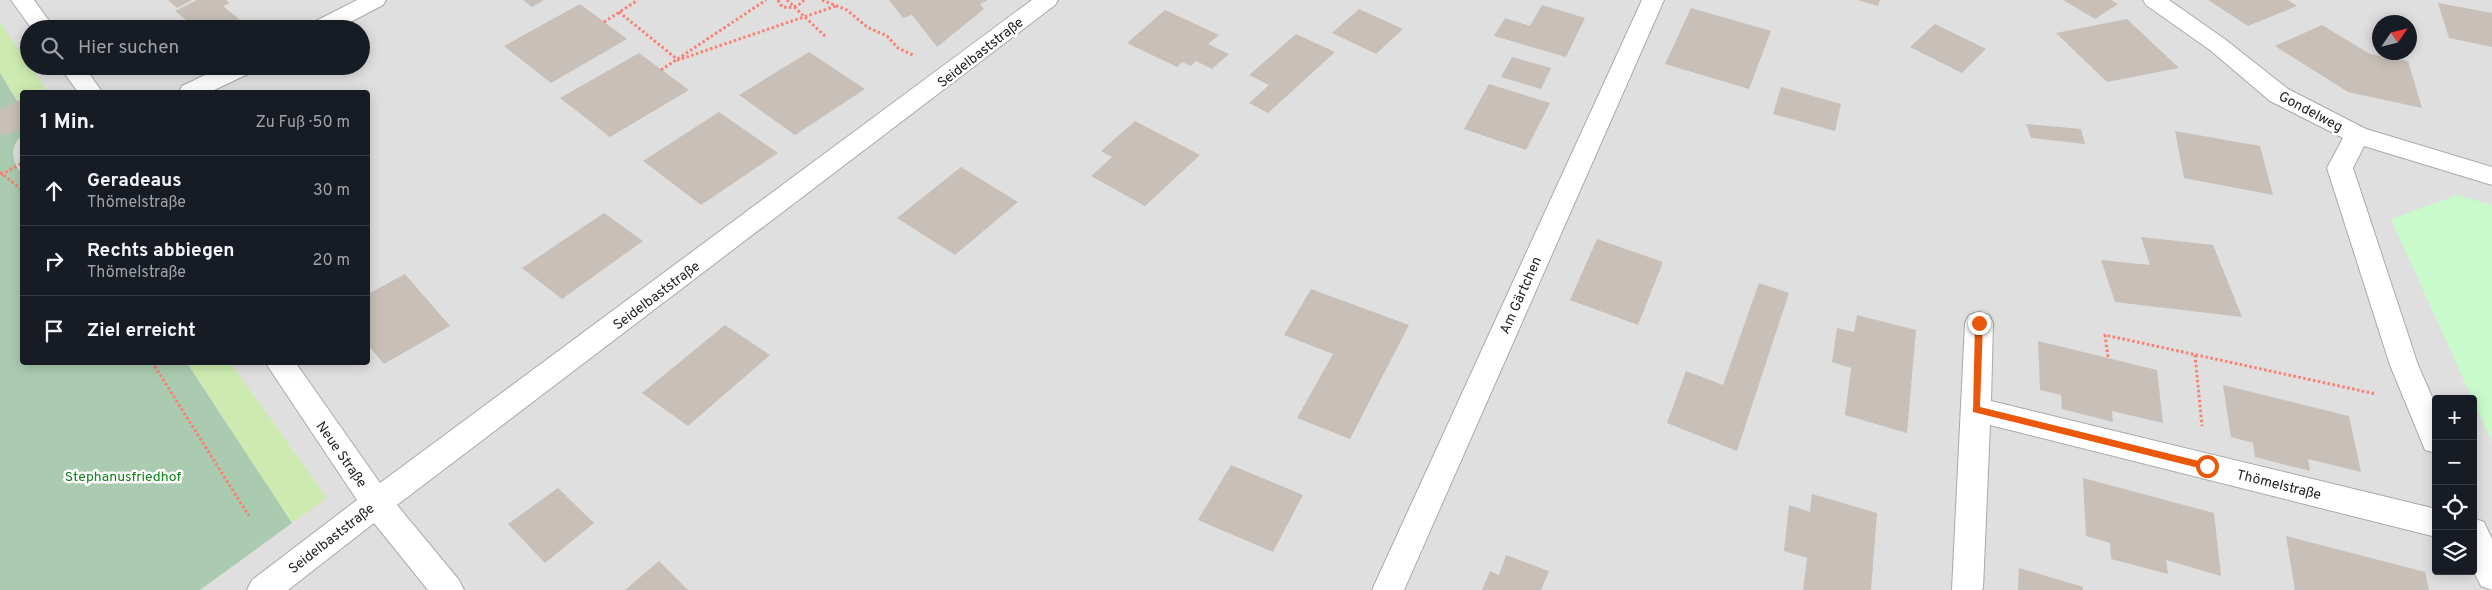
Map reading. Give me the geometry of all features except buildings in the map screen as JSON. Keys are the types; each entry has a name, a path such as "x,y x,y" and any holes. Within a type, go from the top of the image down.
{"street":[{"path":"22,0 37,20"},
{"path":"336,20 376,0"},
{"name":"Seidelbaststraße","path":"264,590 376,503 1047,0"},
{"name":"Am Gärtchen","path":"1388,590 1653,0"},
{"name":"Gondelweg","path":"2154,0 2218,45 2279,95 2357,135 2492,176"},
{"path":"78,75 89,90"},
{"path":"195,90 226,75"},
{"path":"2357,135 2340,168 2404,365 2435,440"},
{"path":"1967,588 1979,323"},
{"name":"Neue Straße","path":"281,365 376,503 448,590"},
{"name":"Thömelstraße","path":"1976,409 2432,522"},
{"path":"2477,541 2492,576"}],"path":[{"path":"604,22 638,0"},
{"path":"661,70 766,0"},
{"path":"778,0 776,1 782,7 792,8 801,4 804,0"},
{"path":"787,0 827,38"},
{"path":"822,0 847,10 867,27 887,36 898,48 952,72"},
{"path":"678,60 836,6"},
{"path":"619,12 678,60"},
{"path":"20,164 1,174 20,188"},
{"path":"2108,357 2105,335 2420,404"},
{"path":"2194,355 2207,466"},
{"path":"154,365 249,516"}],"shaded area":[{"path":"0,0 2492,0 2492,590 0,590"}],"green space":[{"path":"0,22 20,51 20,75 36,75 46,89 20,90 20,100 18,101 0,73"},
{"name":"Stephanusfriedhof","path":"0,73 20,106 20,138 15,144 13,154 20,171 20,365 188,365 292,523 200,590 0,590"},
{"path":"2457,195 2492,205 2492,442 2477,409 2477,395 2471,395 2391,219"},
{"path":"188,365 232,365 327,498 292,523"}],"route":[{"path":"1979,323 1976,409 2207,466"}]}
